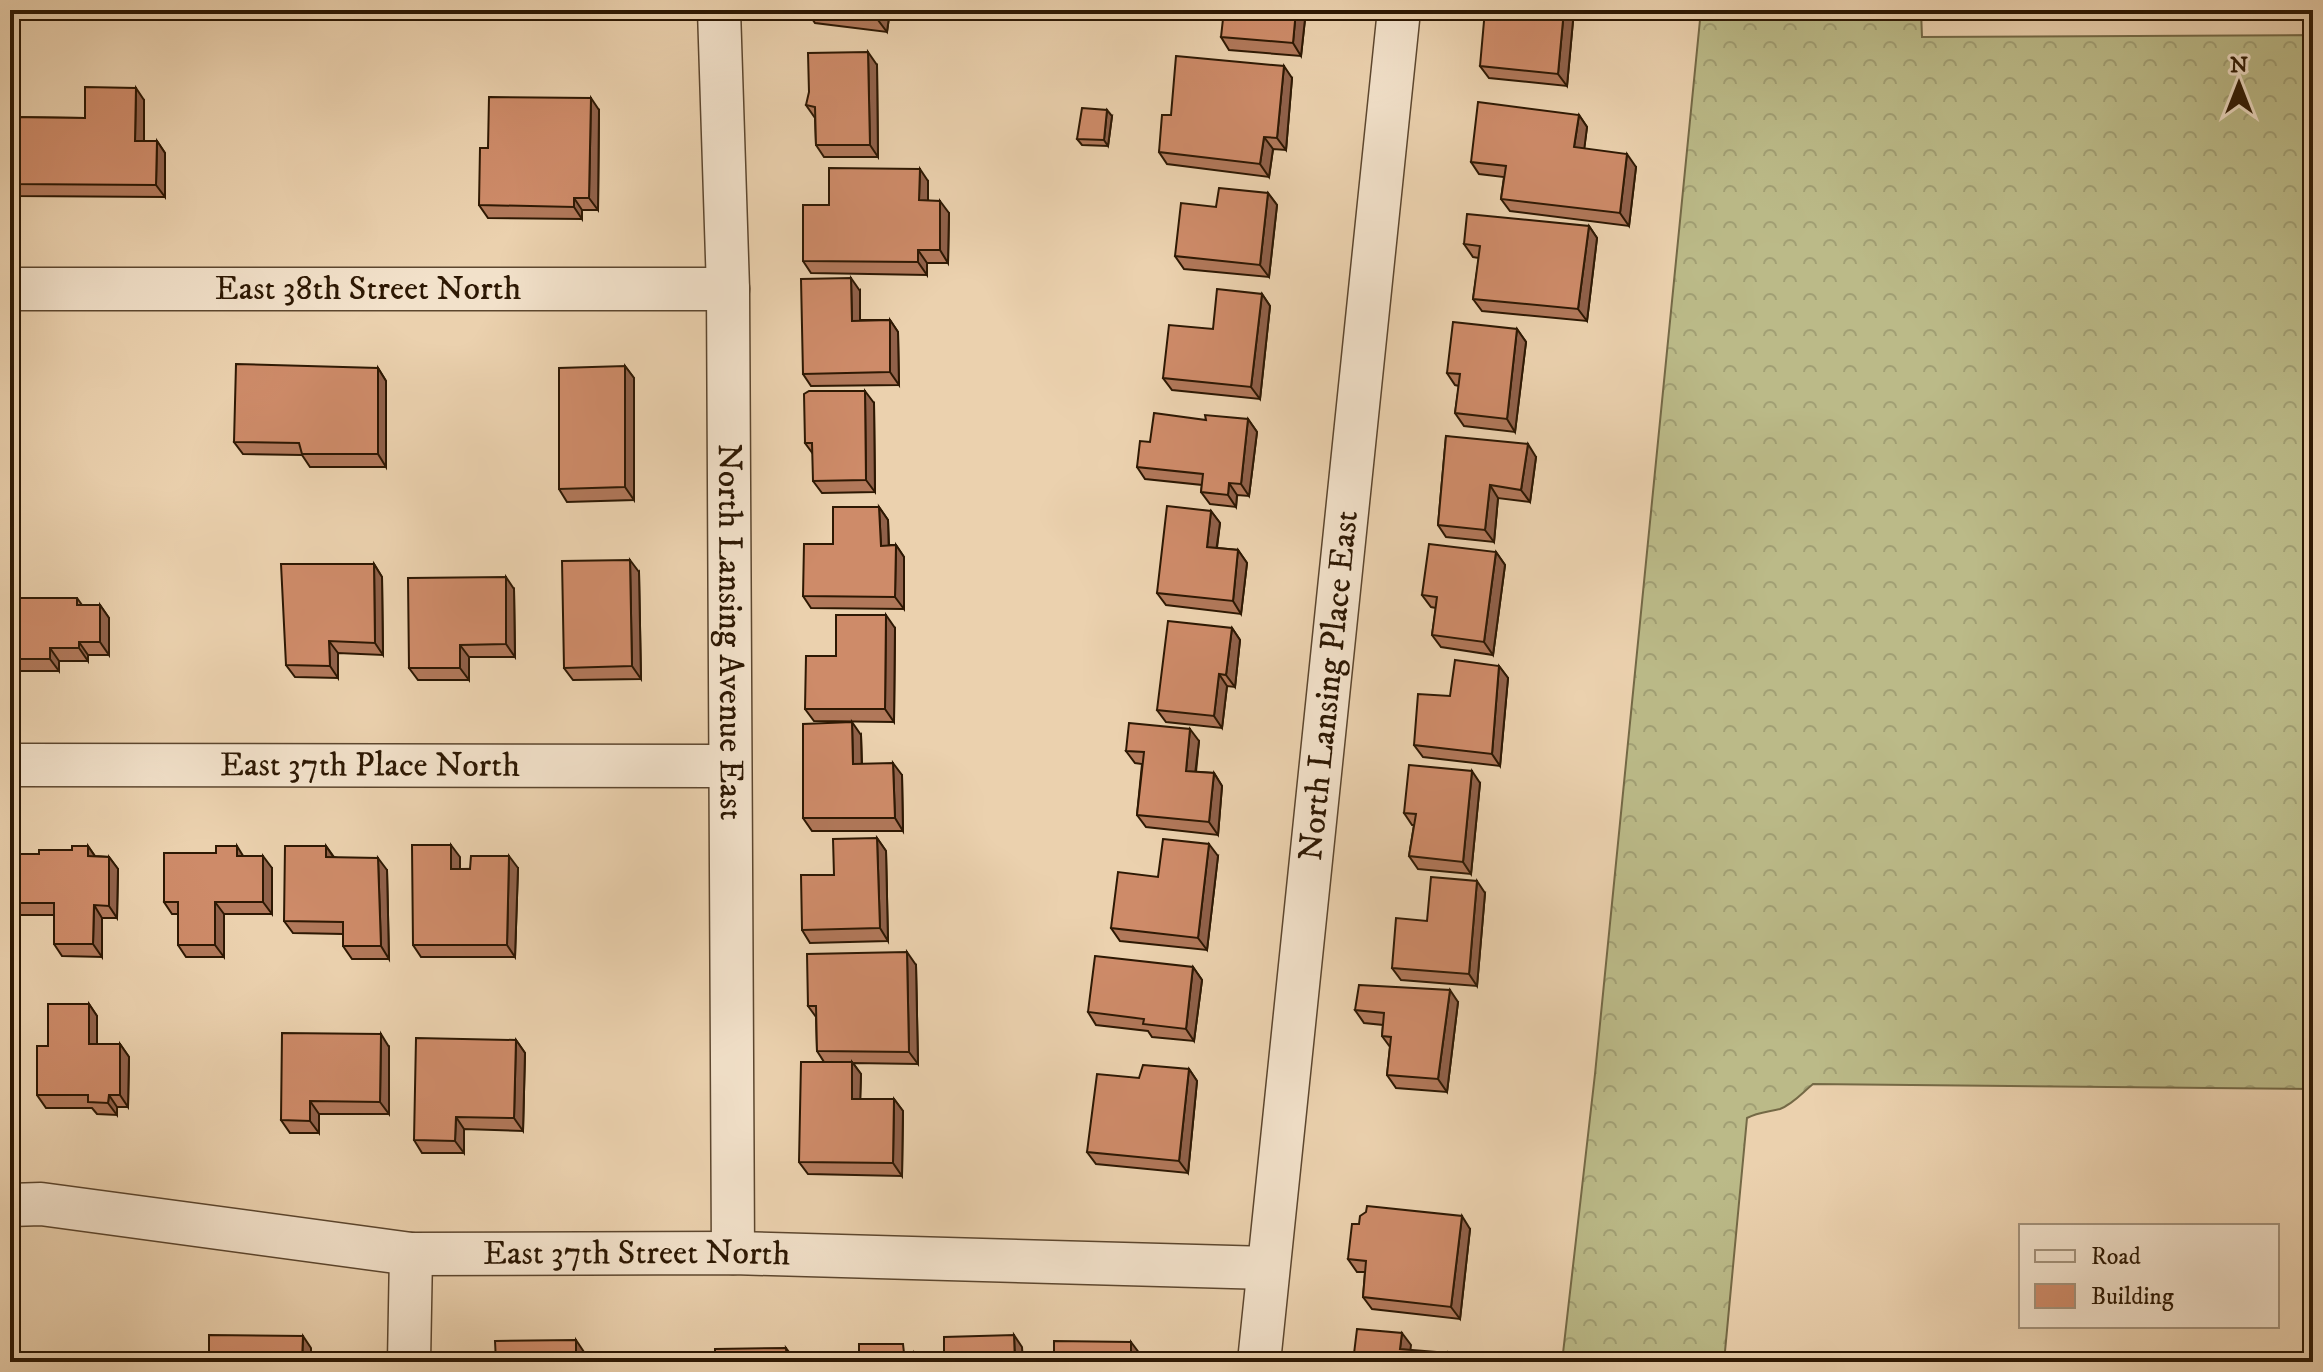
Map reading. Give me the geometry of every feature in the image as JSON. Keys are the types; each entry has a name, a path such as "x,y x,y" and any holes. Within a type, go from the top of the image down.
{"street":[{"name":"North Lansing Avenue East","path":"719,10 728,289 728,766 733,1253"},
{"name":"North Lansing Place East","path":"1259,1362 1399,10"},
{"name":"East 38th Street North","path":"10,289 728,289"},
{"name":"East 37th Place North","path":"10,765 728,766"},
{"name":"East 37th Street North","path":"10,1205 41,1204 411,1254 733,1253 1268,1268"},
{"path":"409,1362 411,1254"}],"green space":[{"path":"1701,10 1921,10 1922,37 2313,35 2313,1089 1813,1084 1785,1107 1747,1118 1724,1362 1562,1362 1595,1074"}],"building":[{"path":"806,10 880,10 878,20"},
{"path":"1224,10 1296,10 1293,43 1221,37"},
{"path":"1485,10 1564,10 1558,74 1480,66"},
{"path":"868,52 870,145 816,145 815,107 806,105 809,92 808,53"},
{"path":"1176,56 1284,66 1277,138 1264,137 1260,164 1159,152 1162,115 1171,115"},
{"path":"85,87 136,88 135,141 157,141 156,185 10,184 10,117 85,118"},
{"path":"489,97 591,98 589,198 574,198 574,207 479,205 480,148 488,148"},
{"path":"1478,102 1579,115 1574,147 1627,154 1620,213 1501,199 1506,166 1471,162"},
{"path":"1082,108 1107,110 1104,140 1077,139"},
{"path":"829,168 920,169 919,200 940,201 940,250 918,250 918,262 803,261 803,205 829,205"},
{"path":"1219,188 1268,193 1260,265 1175,256 1181,203 1216,207"},
{"path":"1467,214 1589,226 1578,309 1473,299 1480,246 1464,244"},
{"path":"851,278 852,321 890,320 890,372 803,374 801,279"},
{"path":"1217,289 1262,294 1251,387 1163,378 1169,325 1213,329"},
{"path":"1453,322 1517,329 1507,419 1455,413 1460,374 1447,373"},
{"path":"236,364 378,368 378,454 302,454 299,443 234,442"},
{"path":"625,366 625,487 559,489 559,368"},
{"path":"809,391 865,391 866,480 813,481 812,443 805,443 804,394"},
{"path":"1154,413 1206,420 1205,415 1248,419 1241,484 1229,483 1228,495 1201,492 1203,474 1137,467 1140,441 1150,442"},
{"path":"1446,436 1528,444 1521,490 1490,485 1485,530 1438,525"},
{"path":"1167,506 1211,511 1207,547 1238,550 1233,601 1157,593"},
{"path":"833,507 879,507 881,546 896,545 895,597 803,596 804,544 833,544"},
{"path":"1429,544 1496,552 1484,642 1432,635 1437,597 1422,595"},
{"path":"630,560 632,666 564,668 562,561"},
{"path":"281,564 374,564 375,643 329,641 330,666 286,665"},
{"path":"506,577 506,644 460,645 460,668 409,668 408,578"},
{"path":"10,598 77,598 77,605 100,605 100,642 79,642 79,648 50,648 50,659 10,659"},
{"path":"836,615 886,615 885,709 805,709 806,656 836,656"},
{"path":"1168,621 1232,628 1226,675 1219,674 1214,716 1157,710"},
{"path":"1455,660 1499,666 1492,754 1414,745 1418,694 1450,696"},
{"path":"852,722 853,764 893,763 895,818 803,818 803,724"},
{"path":"1129,723 1190,729 1186,771 1214,773 1209,822 1137,815 1144,752 1126,751"},
{"path":"1409,765 1472,771 1463,862 1409,856 1416,814 1404,813"},
{"path":"877,838 880,928 802,930 801,875 834,875 833,839"},
{"path":"1163,839 1209,844 1198,938 1111,928 1118,872 1158,877"},
{"path":"412,845 451,845 451,869 470,869 471,856 509,856 507,945 413,945"},
{"path":"72,846 88,846 88,856 109,857 109,906 94,905 93,944 54,944 54,903 11,903 11,854 72,850"},
{"path":"216,846 237,846 237,856 263,856 263,902 215,902 215,945 178,945 178,902 164,902 164,853 216,853"},
{"path":"285,846 326,846 326,857 378,858 381,946 343,946 343,922 284,921"},
{"path":"1431,877 1477,881 1469,974 1392,968 1396,918 1427,921"},
{"path":"907,952 909,1052 817,1051 816,1006 808,1006 807,954"},
{"path":"1095,956 1193,967 1186,1029 1143,1024 1144,1019 1088,1012"},
{"path":"1359,985 1450,990 1438,1079 1387,1075 1391,1037 1382,1036 1384,1013 1355,1010"},
{"path":"48,1004 89,1004 89,1044 120,1044 120,1095 109,1095 108,1103 88,1102 88,1095 37,1095 37,1046 48,1046"},
{"path":"282,1033 381,1034 380,1102 310,1101 310,1121 281,1120"},
{"path":"416,1038 516,1040 514,1118 456,1117 455,1141 414,1140"},
{"path":"801,1062 852,1062 852,1099 894,1099 893,1163 799,1162"},
{"path":"1143,1065 1189,1069 1179,1161 1087,1152 1097,1074 1139,1078"},
{"path":"1367,1206 1462,1216 1451,1307 1363,1297 1366,1261 1348,1259 1352,1224 1359,1224"},
{"path":"1357,1329 1402,1333 1400,1349 1448,1353 1447,1362 1353,1362"},
{"path":"209,1335 303,1336 302,1362 209,1362"},
{"path":"1014,1335 1015,1362 944,1362 944,1337"},
{"path":"576,1340 576,1362 496,1362 495,1341"},
{"path":"1054,1341 1131,1342 1131,1362 1054,1362"},
{"path":"859,1344 903,1344 904,1353 914,1353 914,1362 847,1362 847,1355 859,1353"},
{"path":"786,1348 787,1362 715,1362 715,1349"}]}
